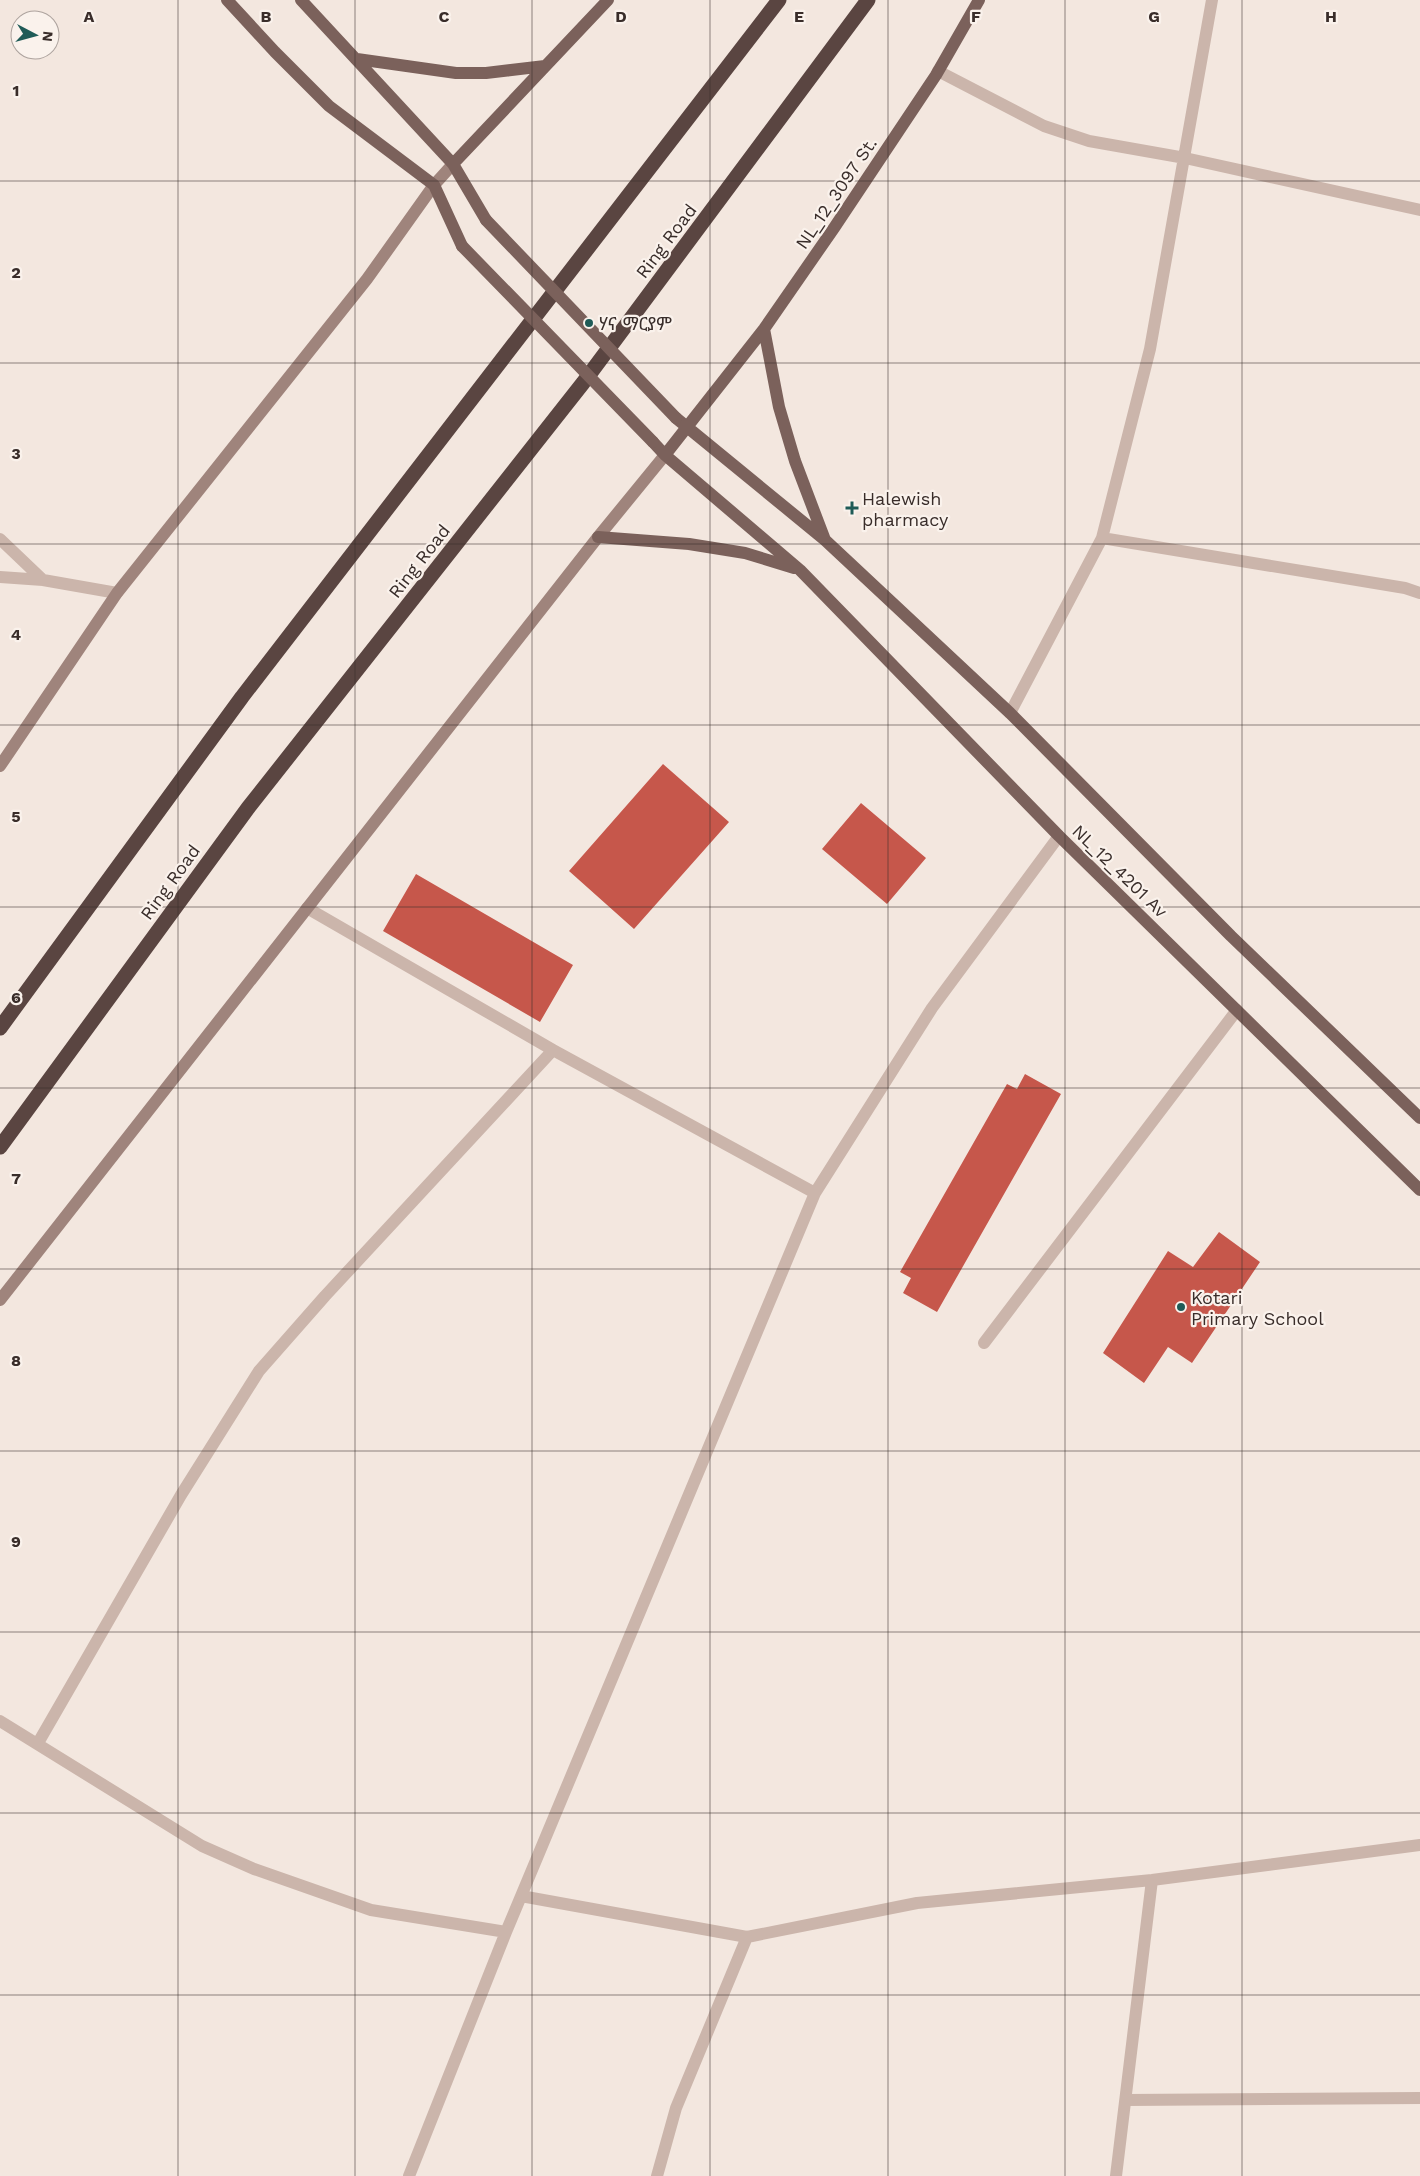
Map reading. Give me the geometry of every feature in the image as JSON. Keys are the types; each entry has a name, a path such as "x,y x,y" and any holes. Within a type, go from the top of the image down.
{"highway":[{"path":"0,1028 242,697 779,0"},
{"name":"Ring Road","path":"0,1147 248,808 583,383 868,0"}],"main road":[{"path":"227,0 329,106 434,185"},
{"name":"NL_12_4201 Av","path":"301,0 453,164 486,220 676,418 824,540 1010,713 1231,936 1420,1118"},
{"path":"453,164 608,0"},
{"name":"NL_12_3097 St.","path":"665,455 764,329 937,73 979,0"},
{"path":"357,59 456,73 545,66"},
{"name":"NL_12_4201 Av","path":"434,185 462,246 665,455 800,570 1059,836 1420,1190"},
{"path":"764,329 780,407 795,461 824,540"},
{"path":"598,537 689,544 745,553 800,570"}],"street":[{"path":"1010,713 1102,538 1150,349 1212,0"},
{"path":"937,73 1044,126 1089,141 1185,158 1420,210"},
{"path":"0,766 117,593 367,279 434,185 453,164"},
{"path":"0,1300 598,537 665,455"},
{"path":"1102,538 1405,588 1420,593"},
{"path":"0,539 43,580"},
{"path":"0,577 43,580 117,593"},
{"path":"409,2176 506,1932 815,1193 932,1008 1059,836"},
{"path":"307,908 553,1050 815,1193"},
{"path":"984,1343 1237,1010"},
{"path":"38,1743 181,1495 259,1371 325,1296 553,1050"},
{"path":"0,1721 202,1846 254,1869 370,1910 506,1932"},
{"path":"521,1896 747,1937 917,1904 1152,1880 1420,1845"},
{"path":"1116,2176 1152,1880"},
{"path":"657,2176 676,2108 747,1937"},
{"path":"1126,2100 1420,2098"}],"building":[{"path":"663,764 729,822 634,929 569,871"},
{"path":"861,803 926,858 887,904 822,849"},
{"path":"416,874 573,965 540,1022 383,931"},
{"path":"1025,1074 1061,1094 937,1312 903,1293 911,1278 900,1272 1007,1084 1017,1089"},
{"name":"Kotari Primary School","path":"1219,1232 1260,1262 1192,1363 1168,1347 1144,1383 1103,1353 1168,1251 1193,1267"}],"place":[{"name":"ሃና ማርያም","path":"589,323"},
{"name":"Halewish pharmacy","path":"852,508"},
{"name":"Kotari Primary School","path":"1181,1307"}]}
